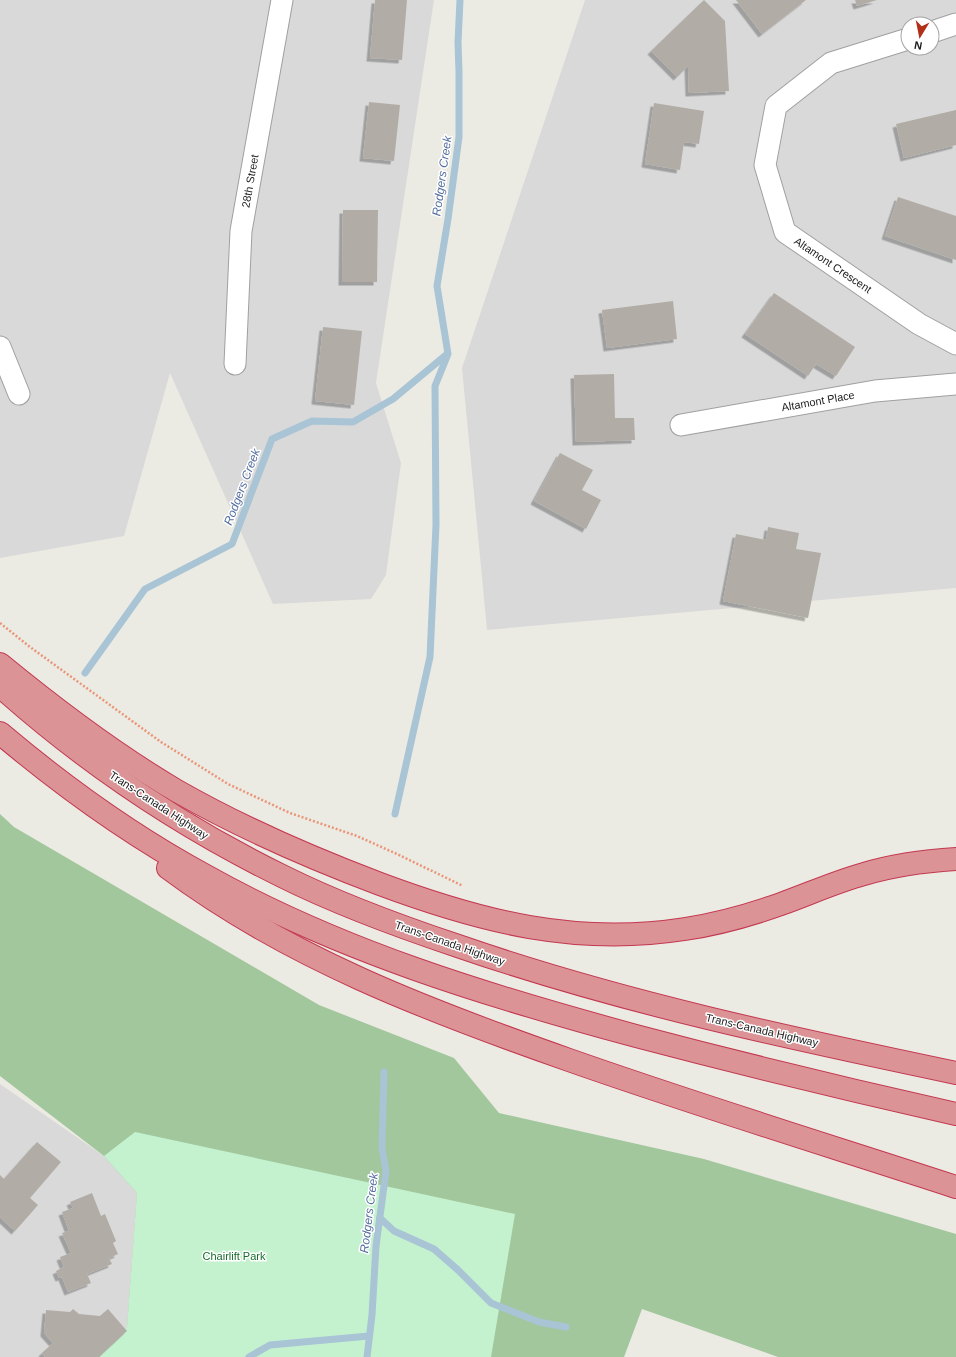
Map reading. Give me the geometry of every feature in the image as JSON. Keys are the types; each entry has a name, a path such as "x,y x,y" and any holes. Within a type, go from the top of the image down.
{"highway":[{"path":"0,664 64,715 119,755 178,791 238,823 298,852 357,875 417,897 508,924 550,931 595,935 638,935 686,929 733,919 773,907 862,874 931,860 956,859"},
{"name":"Trans-Canada Highway","path":"0,686 54,732 106,771 168,813 227,848 284,878 346,905 415,932 549,976 693,1014 956,1073"},
{"path":"0,733 32,760 85,800 146,841 206,877 332,937 407,967 467,988 590,1024 956,1114"},
{"path":"85,800 142,849 201,893 263,931 363,979 464,1022 580,1064 956,1187"}],"street":[{"name":"28th Street","path":"235,364 242,231 282,0"},
{"path":"940,29 956,24"},
{"name":"Altamont Crescent","path":"900,41 831,63 776,106 765,165 785,232 919,324 956,344"},
{"path":"0,348 20,394"},
{"name":"Altamont Place","path":"681,425 876,391 956,384"}],"path":[{"path":"0,623 30,647 161,742 228,784 290,813 357,836 464,886"}],"shaded area":[{"path":"0,0 434,0 376,383 401,463 386,575 371,599 273,604 170,373 124,536 0,558"},
{"path":"585,0 956,0 956,588 487,630 462,368"},
{"path":"0,1084 104,1156 137,1192 127,1327 94,1357 0,1357"}],"green space":[{"path":"0,814 14,827 319,1005 454,1058 499,1113 704,1159 956,1234 956,1357 778,1357 642,1309 624,1357 94,1357 127,1327 137,1193 104,1156 0,1076"},
{"name":"Chairlift Park","path":"135,1132 515,1214 491,1357 94,1357 127,1327 137,1193 104,1156"}],"building":[{"path":"375,0 407,0 402,60 370,58"},
{"path":"704,0 725,21 729,91 689,93 688,66 677,77 651,51"},
{"path":"736,0 806,0 762,34"},
{"path":"855,0 877,0 857,6"},
{"path":"369,102 400,105 394,161 363,158"},
{"path":"654,103 704,111 699,144 684,142 680,170 645,164"},
{"path":"956,110 956,145 904,158 896,124"},
{"path":"898,197 956,216 956,260 885,236"},
{"path":"343,210 378,210 377,282 342,282"},
{"path":"774,293 855,347 836,376 816,364 808,376 745,334"},
{"path":"673,301 677,339 607,348 602,310"},
{"path":"323,327 362,331 354,405 315,401"},
{"path":"614,374 615,418 634,418 635,440 576,442 574,375"},
{"path":"560,453 593,470 582,490 601,500 586,529 534,501"},
{"path":"768,527 799,533 796,549 821,553 808,618 723,601 736,534 766,540"},
{"path":"37,1142 61,1162 30,1198 38,1205 15,1231 0,1217 0,1175 4,1179"},
{"path":"92,1193 101,1216 105,1214 116,1241 113,1243 118,1254 109,1258 112,1264 87,1274 91,1283 68,1292 62,1277 59,1278 56,1271 64,1267 60,1257 71,1253 62,1233 69,1231 62,1212 73,1208 70,1202"},
{"path":"73,1309 79,1314 100,1316 108,1309 127,1331 99,1357 45,1357 42,1353 53,1343 44,1333 46,1310 70,1312"}],"waterway":[{"name":"Rodgers Creek","path":"395,814 430,657 436,525 435,386 448,354 437,286 459,137 458,42 460,0"},
{"name":"Rodgers Creek","path":"85,673 145,589 232,544 272,439 312,421 353,422 393,399 446,355"},
{"name":"Rodgers Creek","path":"367,1357 372,1315 376,1246 386,1171 382,1148 384,1072"},
{"path":"380,1218 394,1231 434,1249 458,1270 491,1303 539,1322 566,1327"},
{"path":"249,1357 270,1345 369,1336"}]}
